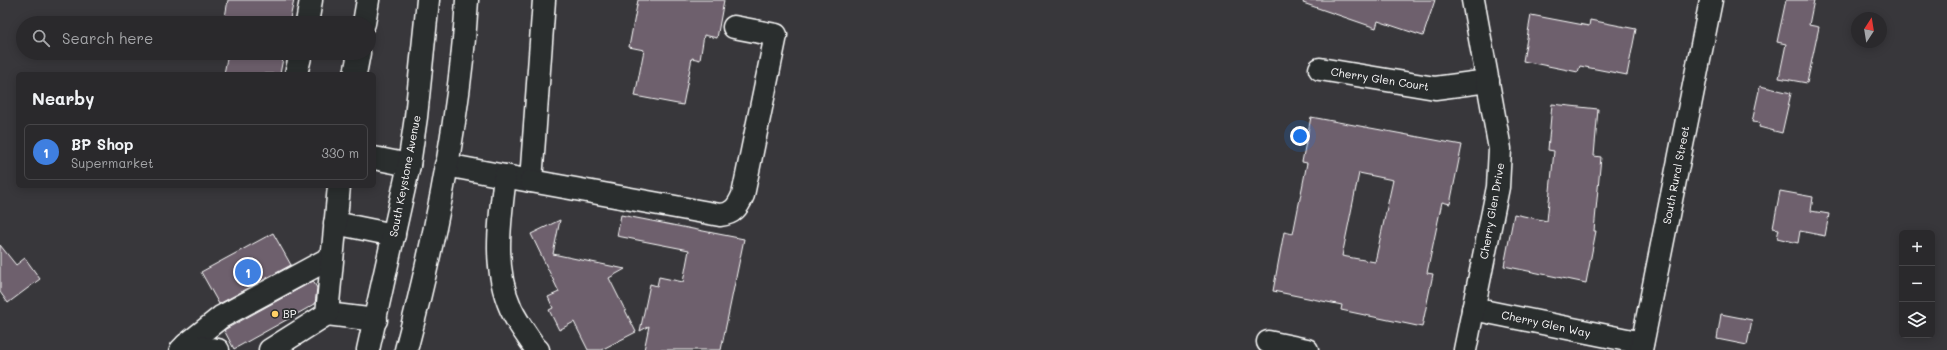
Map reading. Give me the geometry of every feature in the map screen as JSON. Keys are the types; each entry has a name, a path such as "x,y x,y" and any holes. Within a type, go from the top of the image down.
{"street":[{"path":"308,16 311,0"},
{"path":"365,16 368,0"},
{"name":"South Keystone Avenue","path":"368,350 376,320 409,165 416,117 428,0"},
{"path":"406,350 418,306 458,99 467,0"},
{"path":"531,181 544,0"},
{"name":"Cherry Glen Drive","path":"1465,350 1500,170 1500,143 1474,0"},
{"name":"South Rural Street","path":"1642,347 1711,0"},
{"path":"446,166 720,215 728,214 738,207 743,195 776,35 734,27"},
{"path":"296,72 299,60"},
{"path":"356,72 358,60"},
{"name":"Cherry Glen Court","path":"1320,69 1434,88 1488,81"},
{"path":"376,158 409,165"},
{"path":"504,176 498,242 501,276 511,309 538,350"},
{"path":"327,314 334,223 339,188"},
{"path":"334,223 394,235"},
{"path":"183,347 221,317 332,257"},
{"name":"Cherry Glen Way","path":"1473,309 1642,347"},
{"path":"270,350 327,314 376,320"},
{"path":"1268,342 1307,350"},
{"path":"183,347 218,350"}],"building":[{"path":"228,0 294,0 291,16 225,16"},
{"path":"638,0 724,0 717,38 704,35 700,60 692,58 683,105 635,96 644,50 629,47"},
{"path":"1304,0 1435,0 1423,36 1378,21 1376,28 1303,3"},
{"path":"1786,0 1814,0 1809,25 1819,27 1807,83 1779,78 1786,44 1777,42"},
{"path":"1531,15 1589,26 1590,20 1636,29 1627,75 1580,66 1578,72 1523,61"},
{"path":"227,60 283,60 280,72 224,72"},
{"path":"1760,86 1791,93 1782,133 1759,127 1760,123 1752,122"},
{"path":"1552,104 1598,109 1594,156 1601,157 1594,231 1596,231 1586,283 1504,266 1514,214 1547,221 1554,151 1548,150"},
{"path":"1311,117 1462,145 1450,204 1442,202 1427,273 1433,274 1422,327 1341,310 1342,305 1273,291 1284,232 1293,234 1307,163 1302,162","holes":["1359,173 1393,180 1375,262 1342,256"]},
{"path":"1780,191 1813,197 1811,211 1829,214 1825,236 1800,231 1798,243 1777,238 1779,229 1773,228"},
{"path":"621,215 744,239 721,350 644,350 649,326 640,331 650,284 657,286 659,277 683,282 689,250 617,236"},
{"path":"560,220 553,254 625,269 609,278 636,332 601,350 588,350 574,322 559,330 549,310 553,308 548,297 559,292 531,234"},
{"path":"273,233 291,265 219,304 201,272"},
{"path":"0,245 16,265 25,258 40,279 8,303 0,292"},
{"path":"313,281 317,288 315,304 234,349 224,330"},
{"path":"1721,314 1752,320 1747,345 1717,339"}],"place":[{"name":"BP Shop","path":"248,272"},
{"name":"BP","path":"275,314"}]}
